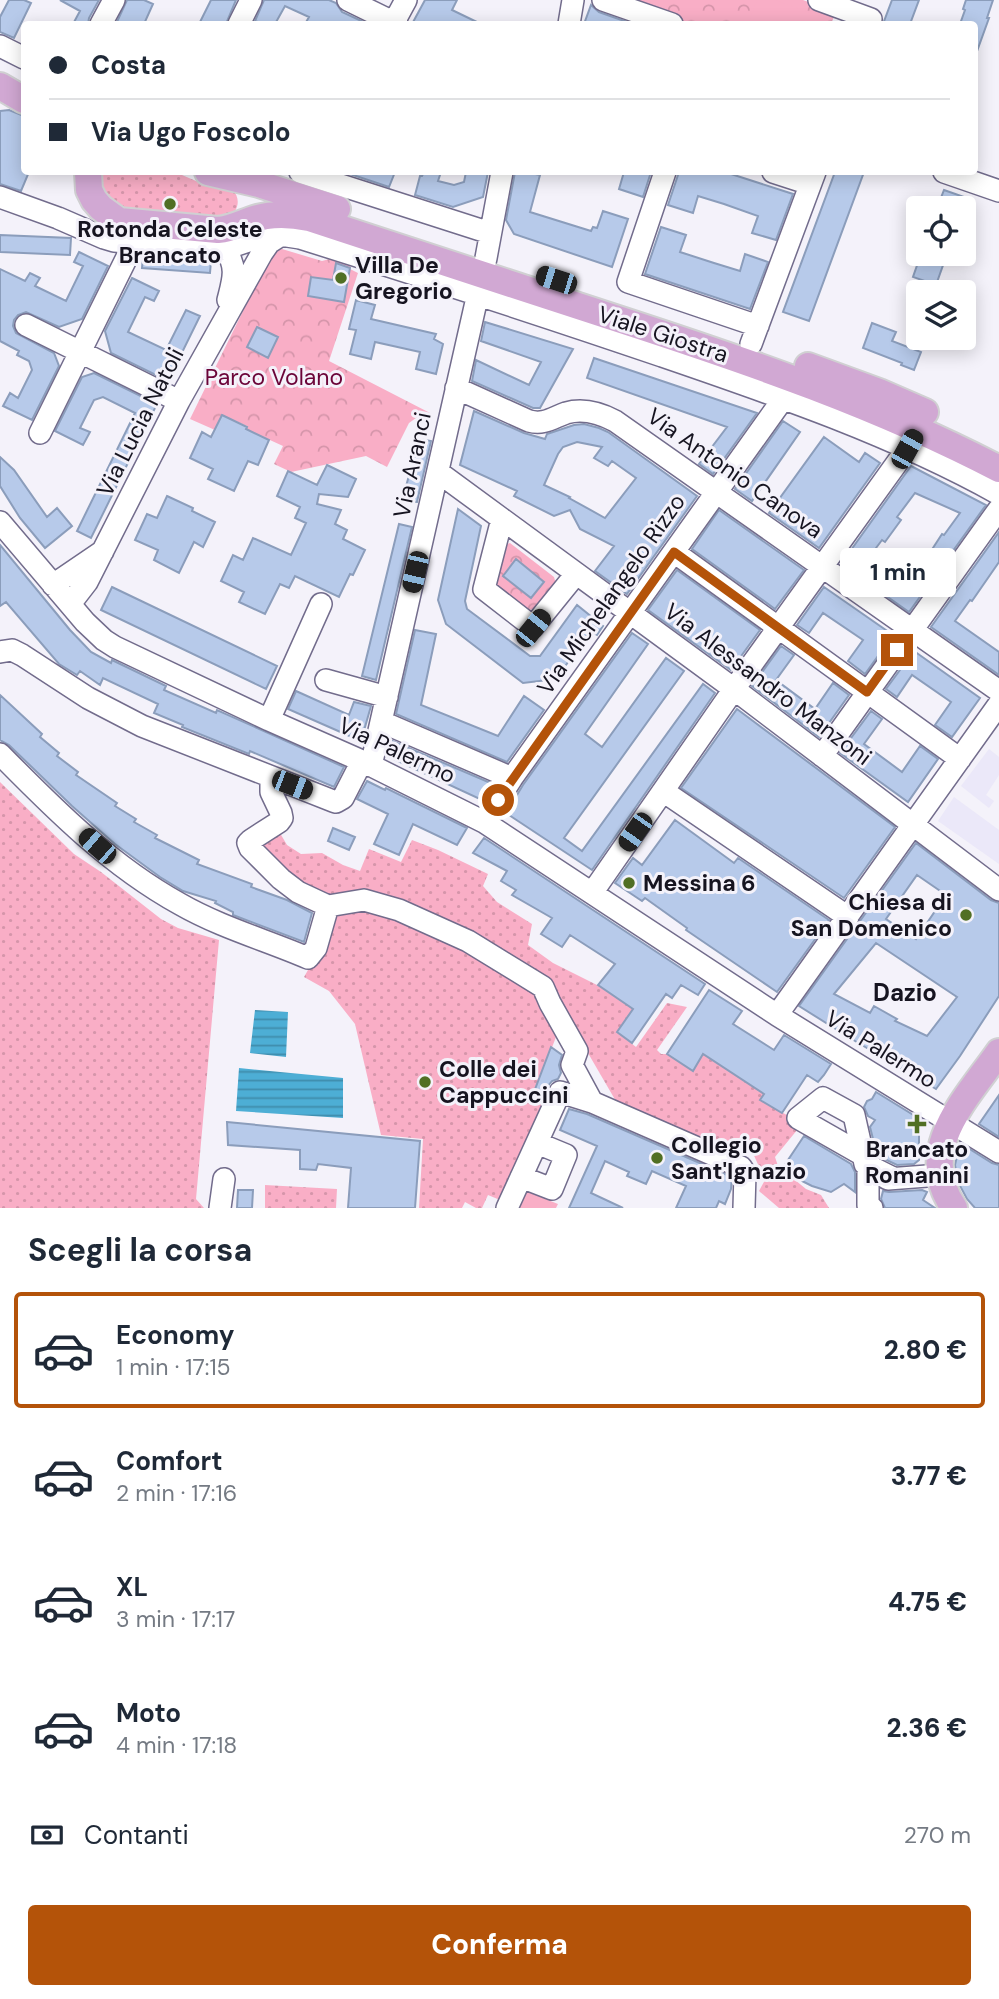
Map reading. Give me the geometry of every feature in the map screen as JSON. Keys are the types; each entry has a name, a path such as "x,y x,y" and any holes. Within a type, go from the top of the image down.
{"main road":[{"path":"0,69 21,80"},
{"path":"0,86 21,98"},
{"path":"88,175 89,190 101,208 148,236"},
{"name":"Viale Giostra","path":"220,175 259,184 871,408 912,439 999,469"},
{"path":"231,237 250,204 246,188 240,180"},
{"name":"Viale Giostra","path":"148,236 218,230 231,237 263,217 296,215 755,335 999,449"},
{"path":"954,1208 944,1190 940,1175 942,1140 950,1123 999,1052"}],"street":[{"path":"103,21 114,0"},
{"path":"240,21 251,0"},
{"path":"348,0 389,21"},
{"path":"396,21 406,0"},
{"path":"570,21 573,0"},
{"path":"603,0 663,21"},
{"path":"818,0 872,14"},
{"path":"0,46 21,56"},
{"path":"314,175 484,265"},
{"name":"Via Aranci","path":"271,777 337,802 367,764 382,722 484,265 501,175"},
{"path":"664,175 628,282 755,335 812,178 792,175"},
{"path":"953,175 999,191"},
{"path":"0,197 104,238 148,236"},
{"path":"40,433 80,352 148,236"},
{"path":"223,319 235,276 231,258 231,237 279,236"},
{"path":"223,319 262,253 269,243 279,236"},
{"name":"Viale Giostra","path":"279,236 484,265 648,351 783,399 912,439 999,494"},
{"name":"Via Lucia Natoli","path":"70,604 87,582 223,319"},
{"path":"26,325 179,401"},
{"name":"Via Antonio Canova","path":"456,388 537,423 580,411 603,415 615,421 999,691"},
{"name":"Via Michelangelo Rizzo","path":"484,822 512,778 783,399"},
{"path":"592,893 912,439"},
{"name":"Via Alessandro Manzoni","path":"438,472 734,689 999,890"},
{"path":"822,756 999,509"},
{"path":"502,519 484,589 533,628 576,573"},
{"name":"Via Palermo","path":"0,522 70,604 95,631 115,647 367,764 484,822 777,1015 999,1152"},
{"path":"53,585 104,549"},
{"path":"674,552 960,759"},
{"path":"269,720 321,604"},
{"path":"0,652 12,650 22,655 88,698 142,726 271,777 271,792 282,818 251,840 248,843 250,848 298,892 328,906 364,900 399,910 468,942 543,987 577,1051 572,1065 592,1102"},
{"path":"326,680 387,698"},
{"path":"777,1015 999,704"},
{"path":"382,722 512,778"},
{"path":"0,754 116,863 182,906 308,958 316,948 328,906"},
{"path":"663,791 848,917"},
{"path":"506,1208 560,1092 592,1102 741,1167 745,1173 744,1208"},
{"path":"805,1132 865,1162 888,1179 940,1175"},
{"path":"521,1177 552,1189 566,1155 537,1143"},
{"path":"865,1162 868,1205 873,1208"},
{"path":"729,1208 745,1173"},
{"path":"220,1208 224,1179"}],"shaded area":[{"path":"989,749 999,757 999,775 986,795 994,801 989,808 961,786"},
{"path":"954,797 999,830 999,864 938,821"}],"green space":[{"path":"619,0 803,0 836,12 832,21 679,21"},
{"path":"757,0 775,0 828,19 827,21 749,21"},
{"path":"100,175 182,175 232,189 237,196 237,208 229,218 127,210 114,204 106,196"},
{"name":"Parco Volano","path":"282,249 322,261 337,257 352,259 350,269 358,273 329,361 432,414 416,418 409,423 387,467 366,456 291,472 274,464 283,446 246,429 247,426 222,415 215,430 190,419 268,260 273,252"},
{"path":"510,543 554,577 556,584 538,608 529,610 496,586 494,578 504,545"},
{"path":"0,782 74,854 161,919 178,928 219,940 196,1199 204,1208 0,1208"},
{"path":"277,828 287,845 301,854 322,853 360,871 369,849 401,862 412,840 488,874 483,886 497,902 532,924 528,945 553,963 601,987 633,1009 617,1032 636,1047 667,1003 687,1007 657,1050 693,1070 703,1054 764,1094 761,1100 802,1124 775,1157 778,1166 806,1189 821,1195 829,1208 779,1208 759,1191 765,1180 747,1140 737,1156 617,1103 552,991 538,993 556,1037 535,1092 548,1097 500,1200 488,1195 482,1208 465,1202 462,1208 419,1208 423,1139 381,1135 355,1024 329,991 304,977 324,942 337,901 282,875 253,844"},
{"path":"265,1185 337,1189 336,1208 265,1208"},
{"path":"523,1190 558,1204 556,1208 515,1208"}],"water":[{"path":"255,1010 288,1012 286,1057 250,1053"},
{"path":"239,1068 343,1078 343,1118 236,1111"}],"building":[{"path":"9,0 31,3 14,38 0,32 0,17"},
{"path":"60,0 99,0 88,21 75,21 80,11"},
{"path":"127,0 144,0 153,4 145,21 117,21"},
{"path":"211,0 236,0 227,21 200,21"},
{"path":"264,0 329,0 336,3 342,12 362,21 307,21 309,17 285,6 277,21 255,21"},
{"path":"425,0 457,0 452,10 475,21 414,21"},
{"path":"892,0 919,0 911,21 884,21"},
{"path":"966,0 993,0 978,48 978,21 961,21 965,10"},
{"path":"591,5 599,12 624,21 585,21"},
{"path":"9,110 21,115 21,175 28,175 21,191 0,184 0,111"},
{"path":"353,175 394,175 389,187"},
{"path":"440,175 438,181 454,185 464,182 465,175 487,175 483,197 453,207 415,195 422,176"},
{"path":"514,175 540,175 530,212 591,231 593,227 597,228 603,211 628,219 612,267 514,234 506,220"},
{"path":"623,175 650,175 643,197 619,189"},
{"path":"678,175 734,175 793,194 776,240 752,233 758,216 724,204 698,196 693,213 668,205"},
{"path":"834,175 863,175 809,321 783,312"},
{"path":"944,190 961,196 942,196"},
{"path":"661,227 686,235 680,252 740,271 745,254 768,262 750,309 645,274"},
{"path":"0,235 71,238 70,255 0,252"},
{"path":"79,252 108,266 82,319 59,327 26,312 14,320 16,333 54,353 59,366 32,420 3,406 10,393 18,398 32,370 29,361 17,355 19,351 0,341 0,269 25,281 30,273 40,278 35,286 66,301 83,266 74,262"},
{"path":"143,256 211,261 210,273 142,268"},
{"name":"Villa De Gregorio","path":"336,263 350,268 344,302 308,296 311,277 333,280"},
{"path":"917,266 943,266 938,280 913,277"},
{"path":"132,278 159,291 154,301 145,297 128,332 166,350 186,310 200,316 168,381 111,353 105,331"},
{"path":"356,300 375,305 371,319 436,334 434,339 443,344 436,374 416,369 420,352 375,342 371,359 350,354 356,330 349,329"},
{"path":"485,322 573,349 540,408 533,408 472,381 476,360 529,385 541,362 481,341"},
{"path":"872,323 896,332 892,341 906,346 906,350 921,352 914,370 863,348"},
{"path":"257,327 278,337 268,358 247,347"},
{"path":"594,358 757,413 713,474 699,464 727,427 587,378"},
{"path":"94,373 157,404 91,538 77,531 135,413 103,397 94,400 80,428 90,432 83,445 55,431 82,377"},
{"path":"474,411 524,433 545,439 547,434 584,424 608,432 697,496 627,594 595,571 614,546 580,529 570,510 554,516 514,496 517,491 460,465","holes":["577,442 602,447 594,458 608,466 612,461 636,478 605,518 544,485 563,447"]},
{"path":"222,415 269,440 258,465 248,461 234,491 208,479 213,469 190,458 202,432 211,437"},
{"path":"783,421 800,432 752,501 735,489"},
{"path":"824,437 859,462 865,453 880,463 819,548 769,513"},
{"path":"419,439 431,441 417,502 402,501"},
{"path":"0,457 14,470 47,517 57,508 72,526 45,548 20,518 0,486"},
{"path":"327,465 356,479 348,497 319,494 317,504 341,510 335,524 347,530 343,539 365,550 339,597 295,576 289,588 280,584 265,614 239,602 244,592 221,581 233,555 243,560 253,538 291,555 306,523 295,518 300,507 277,496 288,471 317,485"},
{"path":"911,466 986,505 909,612 841,564","holes":["915,493 960,513 944,535 942,534 907,588 895,577 893,580 867,560 901,520 897,517"]},
{"path":"167,496 215,522 203,547 194,542 179,573 154,560 158,550 135,540 147,514 157,518"},
{"path":"458,509 481,526 465,601 467,609 530,656 540,656 577,605 603,626 597,635 590,631 556,679 523,683 446,624 438,600"},
{"path":"719,510 804,570 775,609 692,549"},
{"path":"399,524 412,527 376,680 362,676"},
{"path":"999,532 999,562 955,621 999,652 999,675 931,627"},
{"path":"0,545 91,652 166,686 164,690 216,713 217,710 344,767 334,787 250,751 249,754 182,727 183,725 154,713 158,704 103,678 100,685 80,671 77,675 59,664 6,602 0,606"},
{"path":"516,559 544,582 531,598 503,576"},
{"path":"677,570 760,630 731,670 648,610"},
{"path":"112,587 277,666 266,689 101,610"},
{"path":"824,587 893,635 865,674 848,661 863,640 823,613 809,633 797,625"},
{"path":"415,630 436,634 421,705 498,736 524,696 544,710 507,762 396,714"},
{"path":"632,633 648,644 585,734 602,747 666,658 684,671 564,838 582,851 703,684 715,693 592,870 506,813 523,785"},
{"path":"781,646 794,655 776,680 815,709 833,683 849,695 819,737 752,686"},
{"path":"914,651 980,698 952,737 935,725 951,702 912,675 897,697 886,689"},
{"path":"296,691 349,715 354,702 371,706 361,741 288,709"},
{"path":"0,695 42,734 40,737 59,753 57,756 78,772 76,775 117,803 115,806 136,819 134,822 157,835 155,838 199,860 197,864 252,884 251,887 287,900 312,913 304,942 233,915 233,912 215,903 216,901 183,891 115,844 9,745 0,740"},
{"path":"737,709 895,827 844,898 681,788"},
{"path":"871,711 882,719 864,744 902,772 920,746 938,759 908,802 840,753"},
{"path":"390,740 493,784 482,800 387,756"},
{"path":"367,781 467,828 457,845 413,824 399,855 374,844 388,814 357,799"},
{"path":"675,820 734,863 738,858 829,920 777,992 686,930 687,928 645,898 642,901 615,883 633,858 642,865"},
{"path":"333,828 355,837 349,850 328,841"},
{"path":"484,838 705,984 698,995 681,985 672,998 666,994 632,1043 617,1032 633,1009 598,985 615,964 570,935 562,947 541,934 552,918 512,895 516,890 501,881 507,871 473,853"},
{"path":"916,843 991,900 999,903 999,996 936,1089 799,1006","holes":["917,875 946,895 916,939 886,919","876,943 957,997 927,1036 895,1021 897,1019 874,1006 870,1013 834,994"]},
{"path":"709,990 742,1011 733,1024 774,1050 784,1035 831,1064 818,1082 807,1075 782,1113 760,1100 764,1094 703,1054 693,1071 667,1054"},
{"path":"551,1047 562,1055 559,1065 561,1073 558,1079 548,1086 544,1096 534,1092"},
{"path":"876,1092 923,1121 919,1131 919,1160 914,1164 897,1165 876,1155 881,1144 873,1139 870,1127 875,1120 868,1116 864,1107"},
{"path":"999,1095 999,1137 979,1124"},
{"name":"Collegio Sant'Ignazio","path":"569,1109 587,1114 732,1177 725,1204 719,1201 716,1208 676,1208 686,1186 652,1171 646,1184 627,1176 629,1172 605,1161 591,1193 623,1208 569,1208 597,1146 560,1130"},
{"path":"227,1122 420,1141 415,1208 348,1208 351,1168 318,1164 316,1170 300,1169 300,1150 228,1145"},
{"path":"804,1136 851,1164 855,1172 855,1192 844,1184 831,1192 812,1186 784,1166"},
{"path":"960,1143 999,1165 999,1208 975,1208 967,1199 958,1182 955,1165"},
{"path":"238,1190 253,1190 252,1208 237,1208"},
{"path":"883,1191 927,1192 923,1200 935,1208 885,1208 881,1199"}],"place":[{"name":"Rotonda Celeste Brancato","path":"170,204"},
{"name":"Villa De Gregorio","path":"341,278"},
{"name":"Messina 6","path":"629,883"},
{"name":"Chiesa di San Domenico","path":"966,915"},
{"name":"Colle dei Cappuccini","path":"425,1082"},
{"name":"Brancato Romanini","path":"917,1124"},
{"name":"Collegio Sant'Ignazio","path":"657,1158"}],"district":[{"name":"Dazio","path":"905,992"}],"route":[{"path":"498,800 674,552 867,692 897,650"}]}
